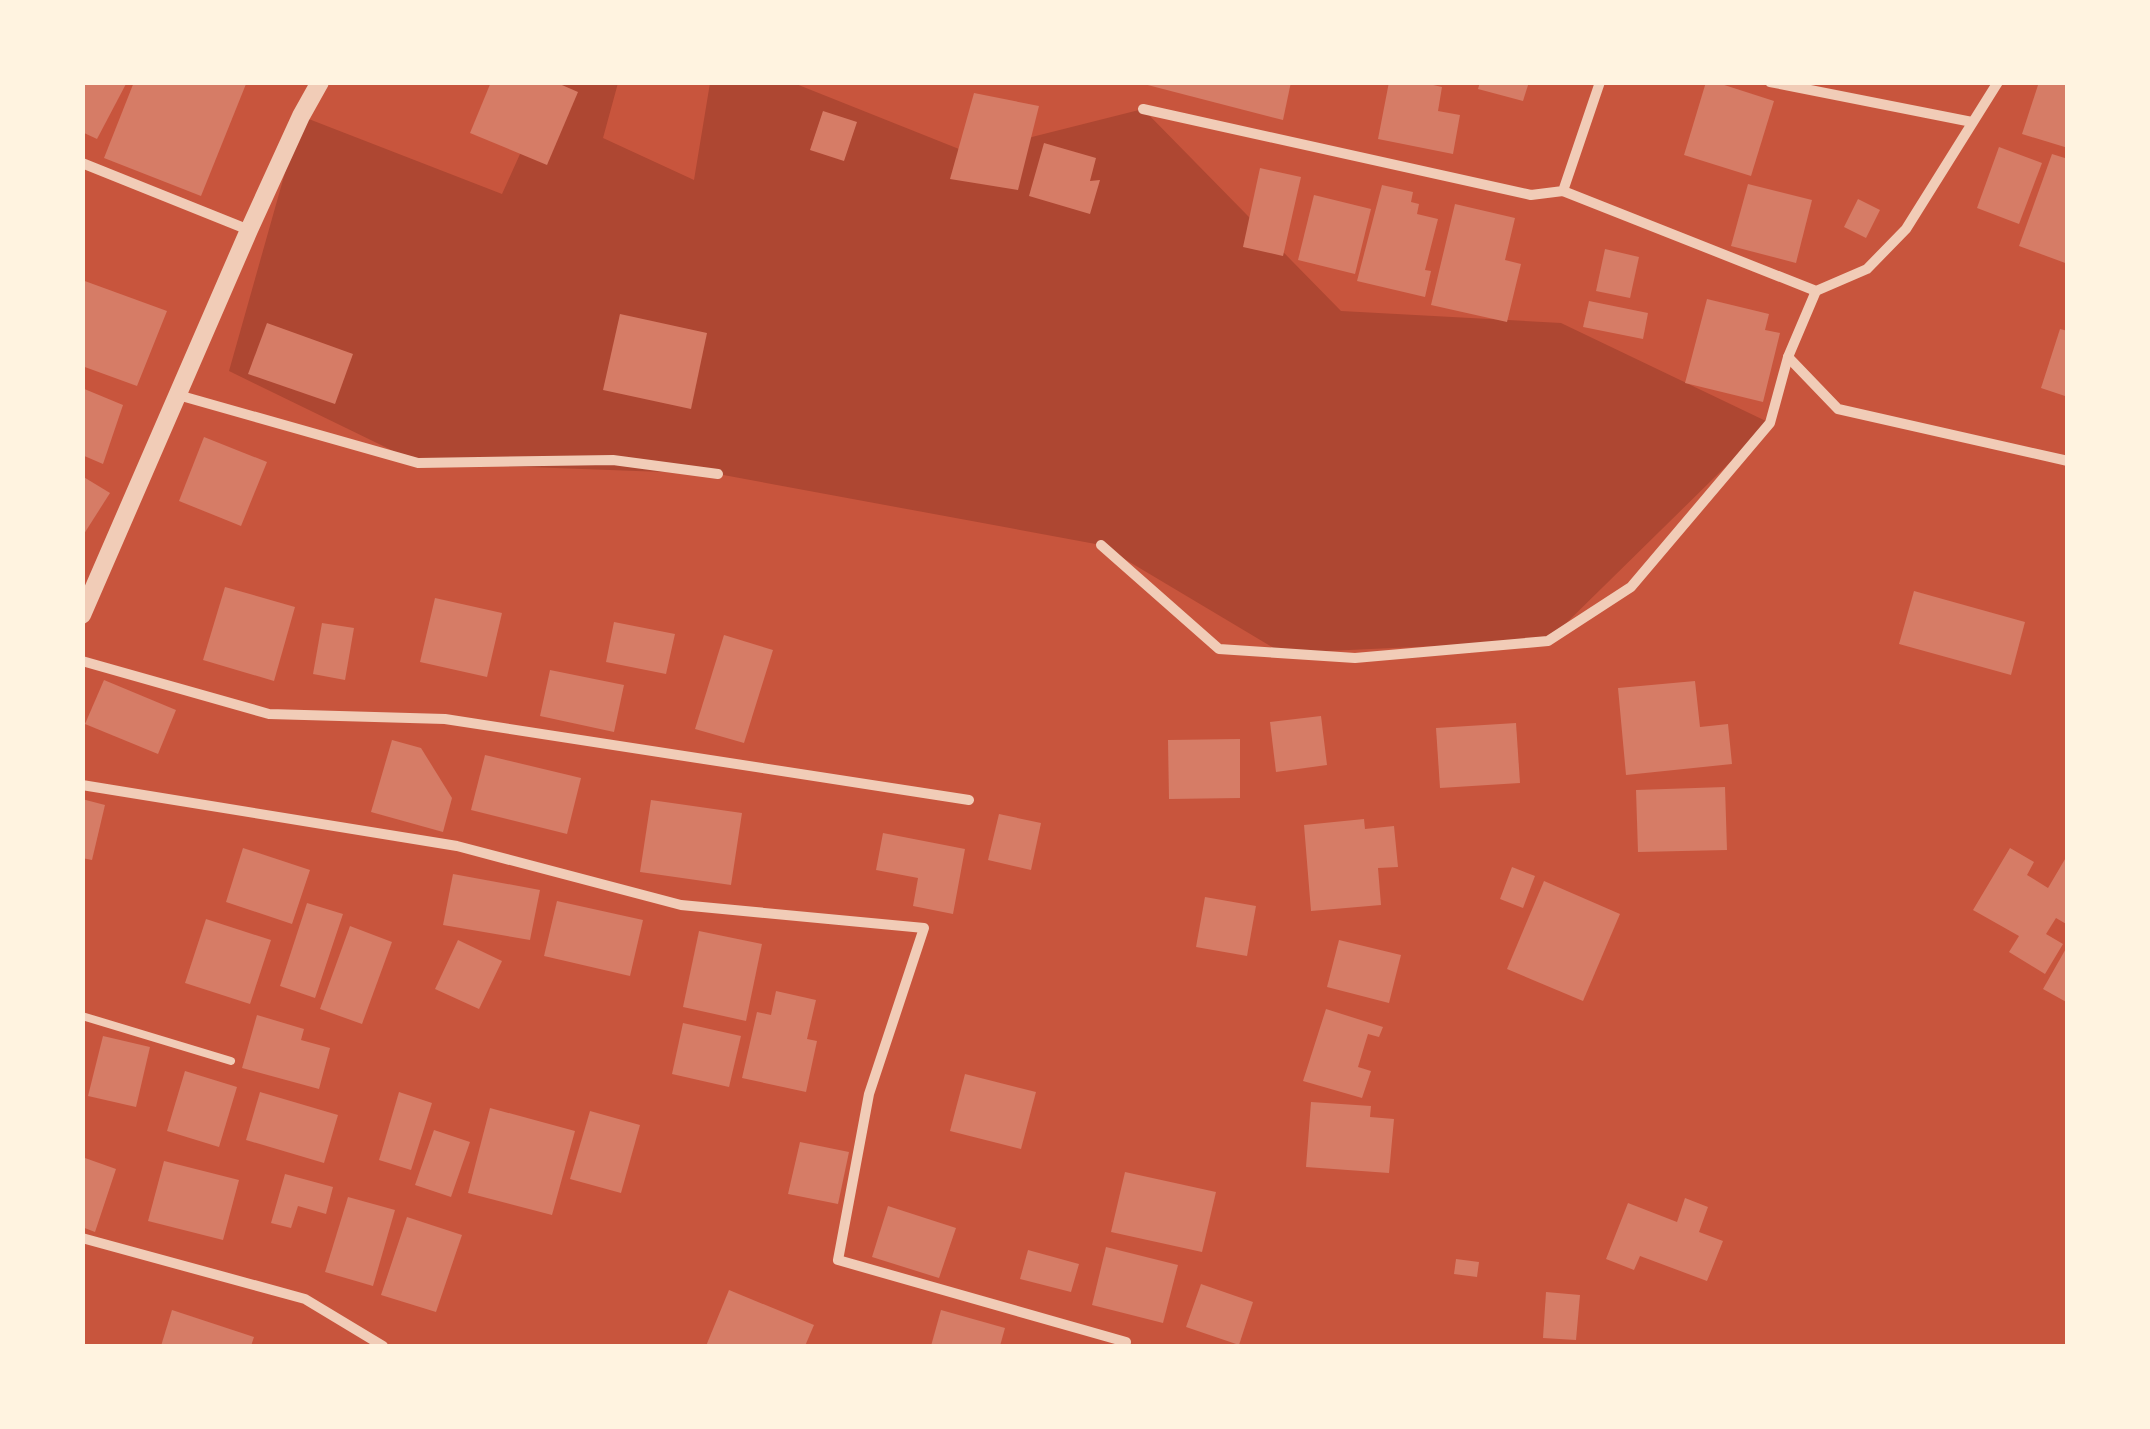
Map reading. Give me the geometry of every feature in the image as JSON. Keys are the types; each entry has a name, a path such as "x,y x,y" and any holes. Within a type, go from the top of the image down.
{"street":[{"path":"82,615 249,230 320,82"},
{"path":"1563,191 1600,82"},
{"path":"1770,82 1972,122"},
{"path":"1101,545 1219,649 1355,658 1548,640 1631,587 1770,423 1788,356 1816,291 1867,269 1906,229 1998,82"},
{"path":"1143,109 1531,195 1563,191 1816,291"},
{"path":"82,162 249,230"},
{"path":"1788,356 1838,409 2068,461"},
{"path":"178,396 418,463 613,460 718,474"},
{"path":"82,661 270,714 445,719 969,800"},
{"path":"82,785 457,846 682,906 924,928 869,1094 838,1260 1126,1342 1125,1346"},
{"path":"82,1238 305,1299 383,1346"}],"lane":[{"path":"82,1016 231,1061"}],"shaded area":[{"path":"791,82 969,153 1143,109 1341,311 1561,323 1770,423 1548,641 1282,653 1101,545 718,474 418,463 229,371 301,116 502,194 552,83 618,83 603,138 694,180 710,83"}],"building":[{"path":"82,82 127,82 97,139 82,132"},
{"path":"134,82 246,84 201,196 104,158"},
{"path":"491,82 555,82 578,92 547,165 470,133"},
{"path":"1136,82 1291,82 1283,120"},
{"path":"1389,82 1442,87 1438,111 1460,115 1453,154 1378,139"},
{"path":"1480,82 1529,82 1523,101 1478,89"},
{"path":"1706,82 1774,101 1751,176 1684,155"},
{"path":"2039,82 2068,82 2068,148 2022,134"},
{"path":"974,93 1039,106 1018,190 950,179"},
{"path":"823,111 857,122 844,161 810,150"},
{"path":"1044,143 1096,158 1090,181 1100,180 1090,214 1029,196"},
{"path":"1999,147 2042,163 2019,224 1977,208"},
{"path":"2052,154 2068,159 2068,264 2019,246"},
{"path":"1260,168 1301,177 1283,256 1243,247"},
{"path":"1748,184 1812,200 1796,263 1731,246"},
{"path":"1382,185 1413,192 1411,202 1419,204 1417,214 1438,219 1425,270 1431,271 1425,297 1357,281"},
{"path":"1314,195 1371,209 1355,274 1298,260"},
{"path":"1858,199 1880,210 1866,238 1844,227"},
{"path":"1455,204 1515,218 1505,260 1521,264 1507,322 1431,305"},
{"path":"1605,249 1639,257 1630,298 1596,291"},
{"path":"82,280 167,311 137,386 82,366"},
{"path":"1707,299 1769,314 1765,330 1780,333 1763,402 1685,383"},
{"path":"1589,301 1648,313 1643,339 1583,327"},
{"path":"620,314 707,333 691,409 603,390"},
{"path":"267,323 353,354 335,404 248,374"},
{"path":"2060,329 2068,331 2068,397 2041,388"},
{"path":"82,388 123,405 103,464 82,455"},
{"path":"204,437 267,462 241,526 179,501"},
{"path":"82,476 110,493 82,537"},
{"path":"225,587 295,607 274,681 203,660"},
{"path":"1914,591 2025,622 2011,675 1899,644"},
{"path":"435,598 502,613 487,677 420,662"},
{"path":"614,622 675,634 666,674 606,662"},
{"path":"322,623 354,628 345,680 313,674"},
{"path":"724,635 773,650 744,743 695,729"},
{"path":"550,670 624,685 614,732 540,716"},
{"path":"104,680 176,710 158,754 85,724"},
{"path":"1695,681 1700,727 1728,724 1732,764 1626,775 1618,688"},
{"path":"1321,716 1327,765 1276,772 1270,722"},
{"path":"1516,723 1520,783 1440,788 1436,728"},
{"path":"1240,739 1240,798 1169,799 1168,740"},
{"path":"392,740 421,748 452,798 443,832 371,812"},
{"path":"485,755 581,778 567,834 471,810"},
{"path":"1725,787 1727,850 1638,852 1636,790"},
{"path":"82,799 105,805 92,860 82,858"},
{"path":"651,800 742,813 731,885 640,872"},
{"path":"999,814 1041,823 1031,870 988,860"},
{"path":"1364,819 1365,829 1394,826 1398,867 1378,868 1381,905 1311,911 1304,825"},
{"path":"883,833 965,849 953,914 913,906 918,878 876,870"},
{"path":"243,848 310,870 292,924 226,902"},
{"path":"2010,848 2034,862 2027,875 2048,888 2068,854 2068,925 2056,918 2046,934 2063,944 2045,974 2009,952 2019,936 1973,910"},
{"path":"1512,867 1535,876 1523,908 1500,899"},
{"path":"453,874 540,890 530,940 443,925"},
{"path":"1544,881 1620,914 1583,1001 1507,969"},
{"path":"1205,897 1256,906 1247,956 1196,947"},
{"path":"557,901 643,920 630,976 544,956"},
{"path":"307,903 343,914 315,998 280,986"},
{"path":"206,919 271,940 250,1004 185,983"},
{"path":"350,926 392,942 362,1024 320,1009"},
{"path":"699,931 762,944 746,1021 683,1007"},
{"path":"458,940 502,961 479,1009 435,989"},
{"path":"1339,940 1401,955 1389,1003 1327,987"},
{"path":"2068,945 2068,1003 2043,989"},
{"path":"776,991 816,1000 807,1039 817,1041 806,1092 742,1078 757,1012 771,1015"},
{"path":"1326,1009 1383,1027 1379,1037 1368,1034 1358,1067 1371,1071 1362,1098 1303,1081"},
{"path":"257,1015 304,1029 301,1040 330,1048 319,1089 242,1068"},
{"path":"683,1023 741,1036 729,1087 672,1074"},
{"path":"103,1036 150,1047 136,1107 88,1096"},
{"path":"185,1071 237,1087 219,1147 167,1131"},
{"path":"965,1074 1036,1092 1021,1149 950,1131"},
{"path":"260,1092 338,1115 324,1163 246,1140"},
{"path":"399,1092 432,1103 411,1170 379,1160"},
{"path":"1311,1102 1371,1106 1370,1117 1394,1119 1389,1173 1306,1167"},
{"path":"490,1108 575,1131 552,1215 468,1193"},
{"path":"590,1111 640,1125 621,1193 570,1179"},
{"path":"434,1130 470,1142 451,1197 415,1185"},
{"path":"800,1142 849,1152 838,1204 788,1194"},
{"path":"85,1158 116,1169 95,1232 82,1227"},
{"path":"164,1161 239,1180 223,1240 148,1221"},
{"path":"1125,1172 1216,1192 1202,1252 1111,1232"},
{"path":"285,1174 333,1187 326,1214 298,1206 291,1228 271,1223"},
{"path":"348,1197 395,1210 373,1286 325,1272"},
{"path":"1685,1198 1708,1207 1699,1232 1723,1241 1707,1281 1640,1256 1634,1270 1606,1259 1628,1203 1677,1222"},
{"path":"888,1206 956,1228 939,1278 872,1257"},
{"path":"407,1217 462,1235 436,1312 381,1295"},
{"path":"1106,1247 1178,1265 1163,1323 1092,1305"},
{"path":"1028,1250 1079,1264 1071,1292 1020,1279"},
{"path":"1456,1259 1479,1262 1477,1277 1454,1274"},
{"path":"1201,1284 1253,1302 1239,1345 1186,1327"},
{"path":"729,1290 814,1325 805,1346 706,1346"},
{"path":"1546,1292 1580,1295 1576,1340 1543,1338"},
{"path":"172,1310 254,1337 251,1346 161,1346"},
{"path":"941,1310 1005,1328 1000,1346 931,1346"}]}
